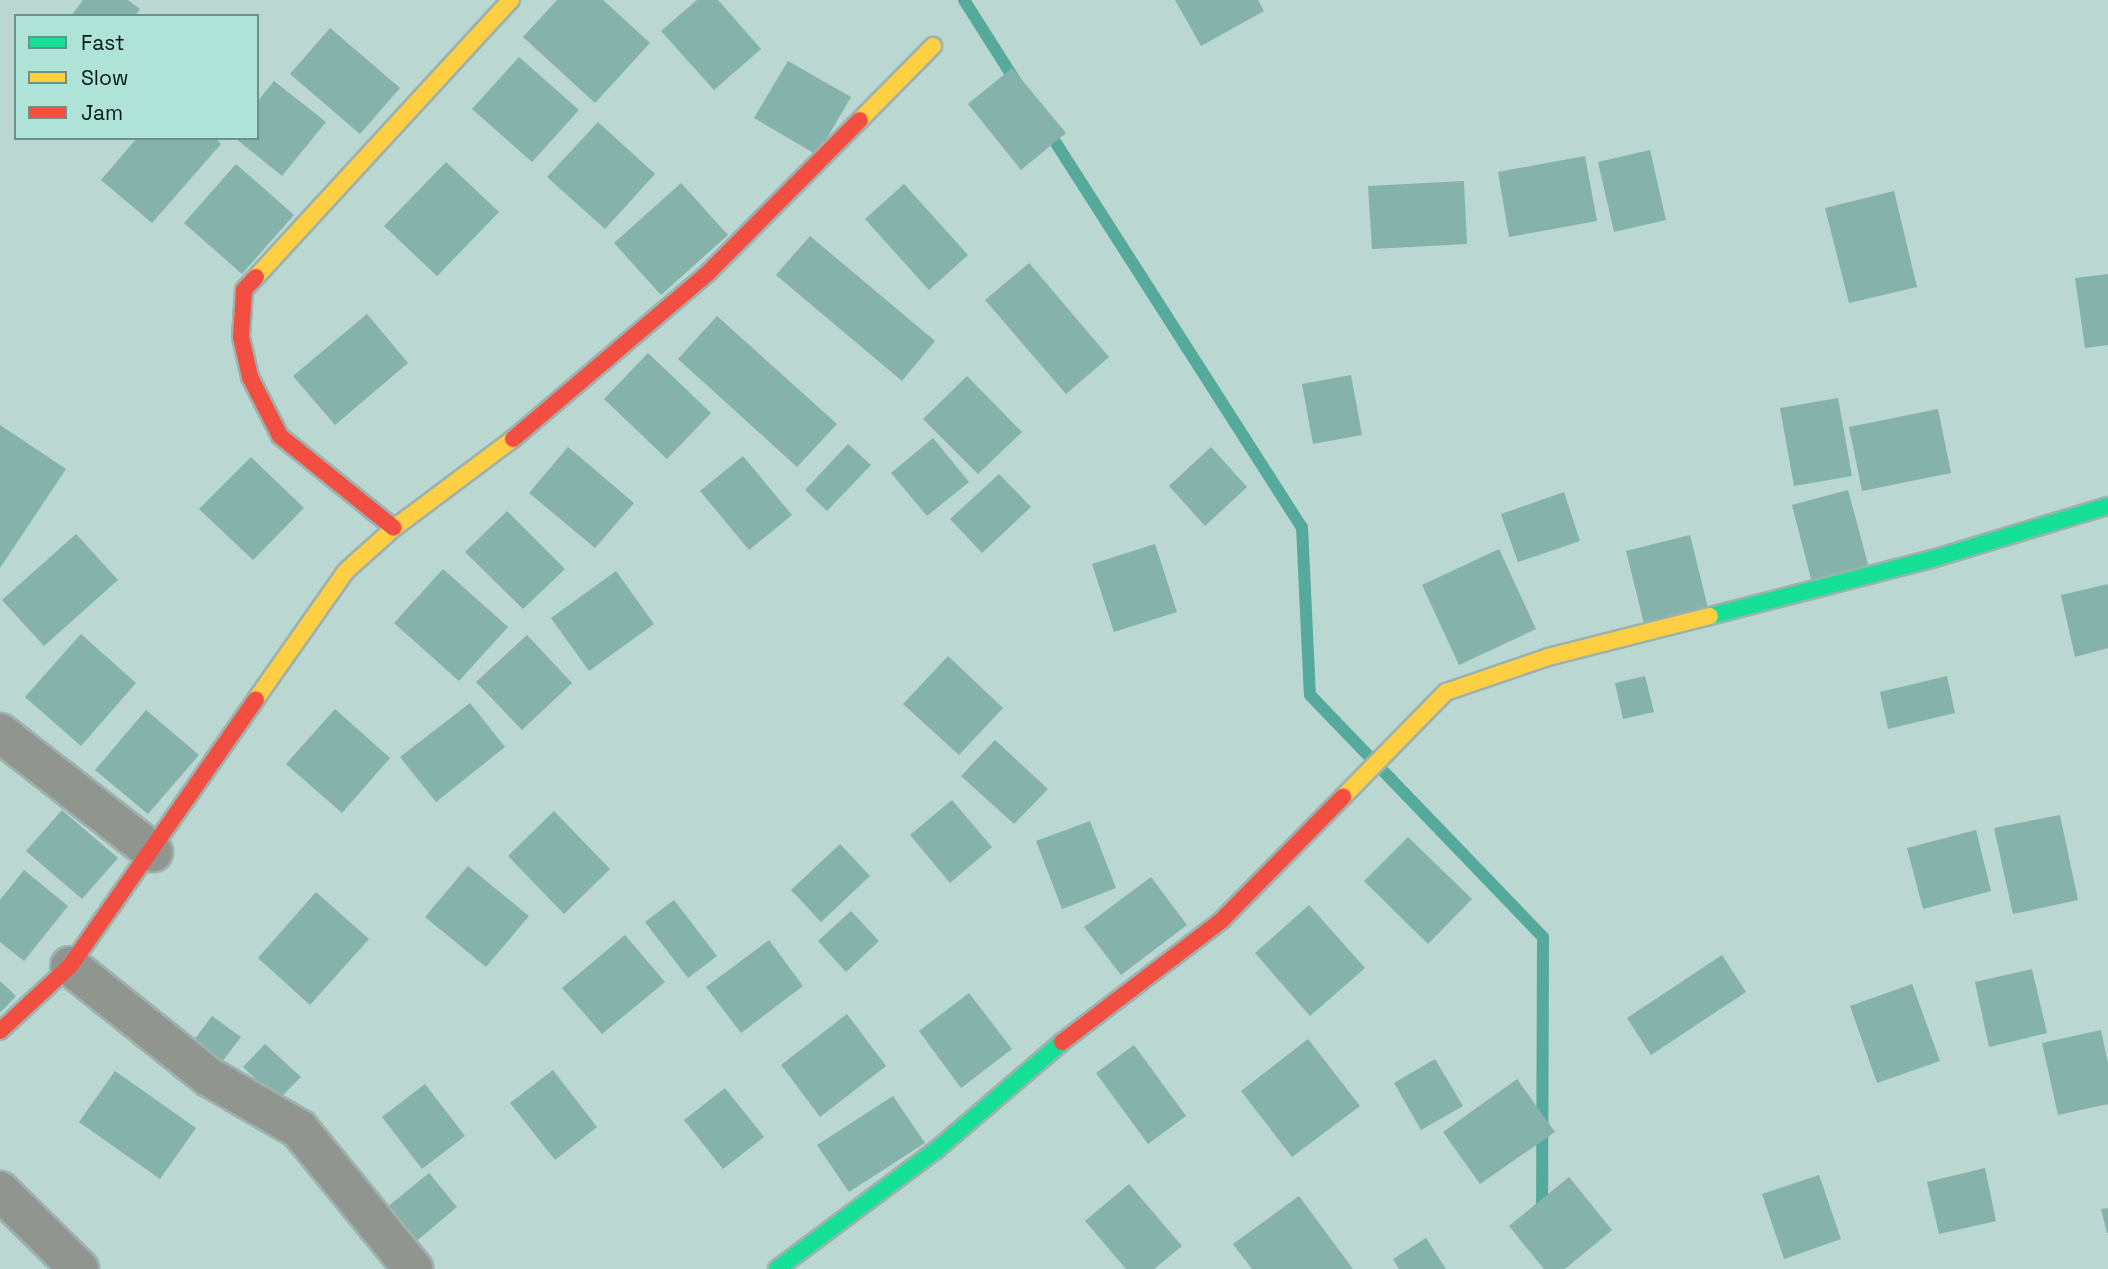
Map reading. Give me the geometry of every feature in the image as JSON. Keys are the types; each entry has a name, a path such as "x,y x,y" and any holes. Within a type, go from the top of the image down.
{"street":[{"path":"394,528 280,436 250,377 241,337 244,290 511,0"},
{"path":"0,1031 70,966 153,852 346,571 394,528 524,431 709,272 933,46"},
{"path":"777,1269 935,1151 1044,1055 1222,920 1446,692 1548,657 1931,559 2108,506"},
{"path":"0,733 153,852"},
{"path":"70,966 209,1077 299,1129 412,1269"},
{"path":"0,1191 79,1269"}],"building":[{"path":"83,0 128,0 140,9 136,14 72,14"},
{"path":"557,0 603,0 650,43 595,103 523,37"},
{"path":"697,0 718,0 761,49 714,90 661,31"},
{"path":"1175,0 1258,0 1264,11 1201,46"},
{"path":"330,28 400,88 360,134 290,74"},
{"path":"519,57 579,110 532,162 472,109"},
{"path":"788,61 851,97 817,155 754,118"},
{"path":"1012,68 1066,133 1021,170 968,104"},
{"path":"274,81 326,122 282,176 237,140 259,140 259,100"},
{"path":"598,122 655,174 605,229 547,177"},
{"path":"135,140 217,140 221,144 152,223 101,180"},
{"path":"1650,150 1666,220 1614,232 1598,162"},
{"path":"1585,156 1597,221 1509,237 1498,172"},
{"path":"446,162 499,212 437,276 384,226"},
{"path":"236,164 294,215 242,274 184,223"},
{"path":"1464,181 1467,244 1372,249 1368,186"},
{"path":"681,183 728,235 661,295 614,243"},
{"path":"904,184 968,255 929,290 865,219"},
{"path":"1894,191 1917,287 1849,303 1825,208"},
{"path":"810,236 935,341 902,381 776,275"},
{"path":"1029,263 1109,357 1066,394 985,300"},
{"path":"2108,274 2108,345 2085,348 2075,278"},
{"path":"367,314 408,363 335,425 293,376"},
{"path":"717,316 837,424 797,467 678,359"},
{"path":"648,353 711,413 667,459 604,399"},
{"path":"1351,375 1362,435 1313,444 1302,384"},
{"path":"967,376 1022,432 978,474 923,419"},
{"path":"1838,398 1852,476 1794,486 1780,408"},
{"path":"1938,409 1951,473 1862,491 1849,427"},
{"path":"0,425 66,469 0,568"},
{"path":"933,438 969,482 927,516 891,473"},
{"path":"848,444 871,465 827,511 805,490"},
{"path":"568,447 634,503 595,548 529,493"},
{"path":"1211,447 1247,487 1205,526 1169,486"},
{"path":"743,456 792,515 749,550 700,491"},
{"path":"251,457 304,508 253,560 199,509"},
{"path":"999,474 1031,507 982,553 950,519"},
{"path":"1848,490 1869,568 1812,583 1792,505"},
{"path":"1564,492 1580,541 1518,562 1501,514"},
{"path":"507,511 565,569 523,609 465,552"},
{"path":"76,534 118,580 44,646 2,600"},
{"path":"1690,535 1709,612 1645,628 1626,551"},
{"path":"1155,544 1177,612 1114,632 1092,564"},
{"path":"1499,549 1536,629 1459,665 1422,585"},
{"path":"443,569 508,627 459,681 394,623"},
{"path":"616,571 654,624 589,671 551,618"},
{"path":"2108,584 2108,648 2075,657 2061,595"},
{"path":"81,634 136,683 81,746 25,697"},
{"path":"527,635 572,683 522,730 476,682"},
{"path":"948,656 1003,708 959,755 903,704"},
{"path":"1645,676 1654,712 1623,719 1615,683"},
{"path":"1947,676 1955,713 1888,729 1880,692"},
{"path":"470,703 505,747 436,802 400,757"},
{"path":"335,709 390,758 342,813 286,764"},
{"path":"146,710 199,755 148,814 95,770"},
{"path":"995,740 1048,789 1014,824 961,776"},
{"path":"952,800 992,847 950,883 910,835"},
{"path":"62,810 118,858 82,899 26,851"},
{"path":"554,811 610,869 564,914 508,856"},
{"path":"2060,815 2078,900 2013,914 1994,828"},
{"path":"1090,821 1116,888 1062,909 1036,841"},
{"path":"1976,830 1991,891 1923,909 1907,848"},
{"path":"1408,837 1472,899 1428,944 1364,881"},
{"path":"840,844 870,876 821,922 791,890"},
{"path":"468,866 529,916 486,967 425,917"},
{"path":"24,870 68,906 24,961 0,942 0,900"},
{"path":"1151,877 1187,925 1121,975 1084,927"},
{"path":"316,892 369,939 310,1005 258,958"},
{"path":"674,900 717,956 688,978 645,922"},
{"path":"1309,905 1365,968 1310,1016 1255,953"},
{"path":"851,911 879,941 846,972 818,941"},
{"path":"625,935 665,982 602,1034 562,988"},
{"path":"769,940 803,986 741,1033 706,987"},
{"path":"1722,955 1746,992 1651,1055 1627,1018"},
{"path":"2032,969 2047,1033 1989,1047 1975,982"},
{"path":"0,981 16,996 0,1013"},
{"path":"1912,984 1940,1061 1877,1083 1850,1006"},
{"path":"969,993 1012,1049 961,1088 919,1031"},
{"path":"847,1014 886,1066 820,1117 781,1065"},
{"path":"212,1016 241,1037 222,1062 194,1040"},
{"path":"2101,1030 2108,1063 2108,1104 2058,1115 2042,1043"},
{"path":"1308,1039 1360,1106 1292,1157 1241,1091"},
{"path":"265,1044 301,1077 278,1100 243,1067"},
{"path":"1134,1045 1186,1116 1148,1144 1096,1073"},
{"path":"1435,1059 1463,1106 1421,1130 1394,1083"},
{"path":"553,1070 597,1127 555,1160 510,1103"},
{"path":"115,1071 196,1128 160,1179 79,1122"},
{"path":"1517,1079 1555,1132 1480,1184 1443,1132"},
{"path":"425,1084 465,1136 422,1169 382,1117"},
{"path":"725,1088 764,1137 723,1169 684,1120"},
{"path":"893,1096 925,1143 849,1192 817,1145"},
{"path":"1985,1168 1996,1221 1939,1234 1927,1182"},
{"path":"429,1173 457,1207 414,1243 386,1208"},
{"path":"1819,1175 1841,1239 1784,1259 1762,1194"},
{"path":"1569,1177 1612,1230 1565,1269 1544,1269 1509,1226"},
{"path":"1129,1184 1182,1246 1154,1269 1126,1269 1085,1221"},
{"path":"1299,1196 1353,1269 1252,1269 1233,1244"},
{"path":"2108,1208 2108,1233 2107,1233 2101,1209"},
{"path":"1426,1238 1446,1269 1399,1269 1393,1259"}],"waterway":[{"path":"964,0 1018,85"},
{"path":"1047,129 1302,527 1310,695 1543,937 1542,1216"}],"traffic: fast":[{"path":"1710,616 1932,559 2108,506"},
{"path":"777,1269 935,1151 1062,1042"}],"traffic: slow":[{"path":"256,277 511,0"},
{"path":"860,120 933,46"},
{"path":"256,699 346,571 394,528 513,439"},
{"path":"1343,797 1446,692 1548,657 1710,616"}],"traffic: jam":[{"path":"513,439 709,272 860,120"},
{"path":"256,277 244,290 241,337 250,377 280,436 394,528"},
{"path":"0,1031 70,966 256,699"},
{"path":"1062,1042 1222,920 1343,797"}]}
